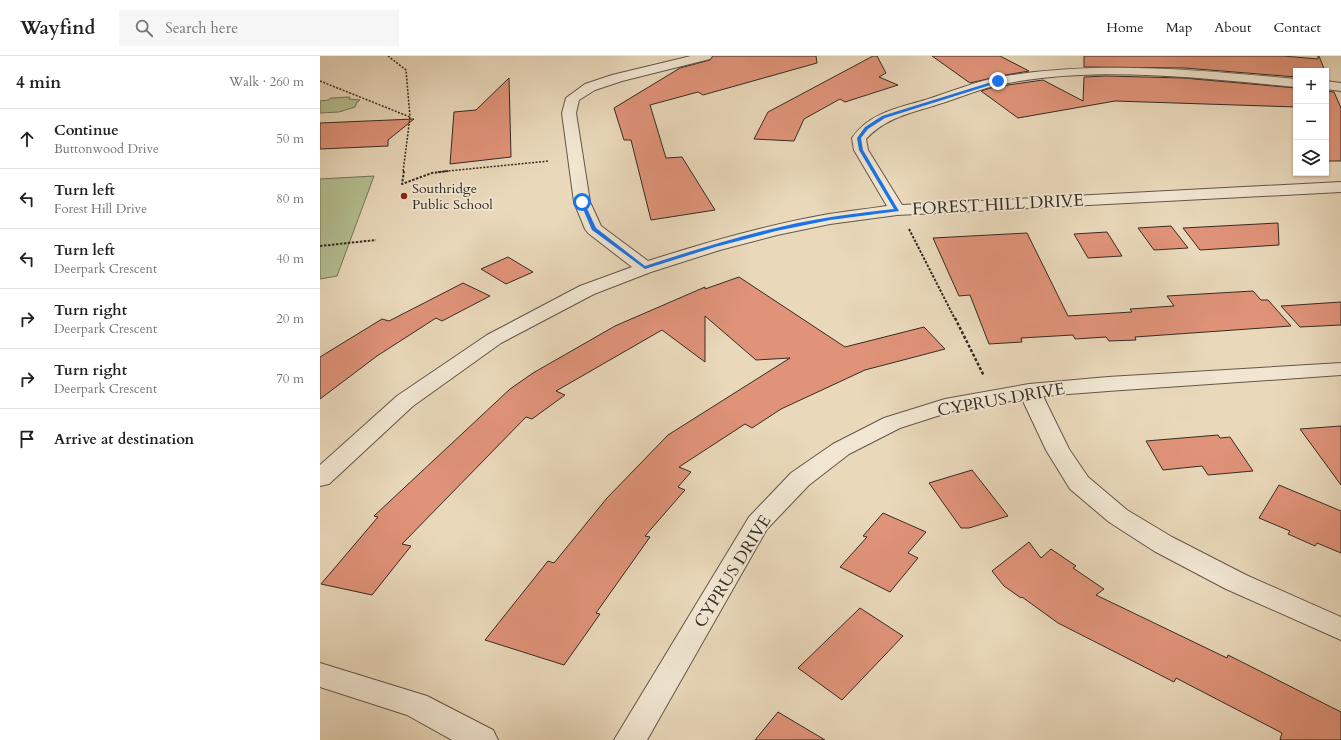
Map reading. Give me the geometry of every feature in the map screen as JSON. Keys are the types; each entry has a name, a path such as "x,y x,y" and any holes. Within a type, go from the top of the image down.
{"street":[{"path":"645,268 594,229 582,202 569,113 573,98 590,86 706,56"},
{"path":"901,216 861,150 859,138 866,128 884,117 998,81 1064,72 1117,70 1175,72 1293,83"},
{"path":"1329,85 1341,87"},
{"name":"FOREST HILL DRIVE","path":"320,478 405,401 494,339 587,290 645,268 714,246 776,230 830,219 901,216 1341,187"},
{"name":"CYPRUS DRIVE","path":"630,740 758,523 800,479 841,449 892,423 953,404 1029,391 1108,384 1341,369"},
{"path":"1029,391 1058,450 1079,483 1118,516 1163,544 1223,575 1341,628"},
{"path":"320,676 416,705 482,740"}],"path":[{"path":"388,56 406,70 410,117 402,184 432,173 549,160"},
{"path":"320,81 410,117"},
{"path":"901,216 985,378"},
{"path":"320,246 376,240"}],"green space":[{"path":"350,97 349,99 360,100 357,102 355,107 339,112 320,113 320,101 331,98"},
{"path":"374,176 337,276 320,279 320,179"}],"building":[{"path":"713,56 816,56 817,63 703,95 698,92 650,105 666,158 682,157 715,210 651,220 631,140 624,140 614,108 680,68 710,60"},
{"path":"873,56 877,56 886,73 879,77 898,85 845,102 840,99 804,119 794,141 754,139 768,112"},
{"path":"932,56 1000,56 1029,71 970,83"},
{"path":"1084,56 1283,56 1318,59 1319,56 1324,68 1293,68 1293,77 1185,68 1084,67"},
{"path":"1106,76 1183,78 1293,88 1293,107 1115,101 1018,118 981,91 994,87 1043,80 1083,101 1084,77"},
{"path":"509,78 511,157 450,164 454,112 476,110"},
{"path":"1329,91 1334,92 1341,108 1341,161 1329,161"},
{"path":"414,119 388,140 388,146 320,149 320,123"},
{"path":"1278,223 1279,245 1200,250 1183,228"},
{"path":"1171,226 1188,248 1154,250 1138,228"},
{"path":"1107,232 1122,256 1088,258 1074,234"},
{"path":"1027,233 1068,316 1132,312 1130,309 1174,306 1167,296 1253,291 1261,300 1268,300 1291,326 1135,337 1136,340 1109,341 1106,337 1075,339 1073,335 1021,338 1022,342 989,344 970,295 959,296 933,238"},
{"path":"508,257 533,272 506,284 481,269"},
{"path":"739,277 845,347 924,327 945,349 865,370 781,409 752,428 745,424 679,467 691,472 678,487 685,490 645,536 650,537 596,613 600,614 564,665 485,640 548,561 554,563 607,498 668,435 790,358 756,360 705,316 705,362 662,330 556,391 565,395 532,419 526,417 402,544 411,546 372,595 321,584 378,517 374,516 510,389 533,373 615,326 705,287 705,289"},
{"path":"463,283 490,296 442,321 436,318 377,356 320,399 320,357 382,319 389,321"},
{"path":"1341,302 1341,325 1300,327 1281,306"},
{"path":"1341,426 1341,485 1300,429"},
{"path":"1218,435 1220,438 1230,437 1253,471 1208,475 1202,466 1163,470 1146,441"},
{"path":"972,470 1008,516 969,528 961,528 929,483"},
{"path":"1279,485 1341,511 1341,553 1317,543 1315,546 1288,534 1290,531 1259,518"},
{"path":"883,513 926,532 908,553 918,558 890,592 840,567 867,537 863,536"},
{"path":"1029,542 1041,558 1051,549 1076,566 1073,568 1104,589 1096,595 1227,658 1228,655 1341,712 1341,740 1280,740 1282,733 1176,678 1174,682 1058,623 1004,586 992,571"},
{"path":"860,608 903,636 842,700 798,668"},
{"path":"778,712 825,740 755,740"}],"place":[{"name":"Southridge Public School","path":"404,196"}],"route":[{"path":"582,202 594,229 645,268 714,246 776,230 830,219 897,210 861,150 859,138 866,128 884,117 998,81"}]}
